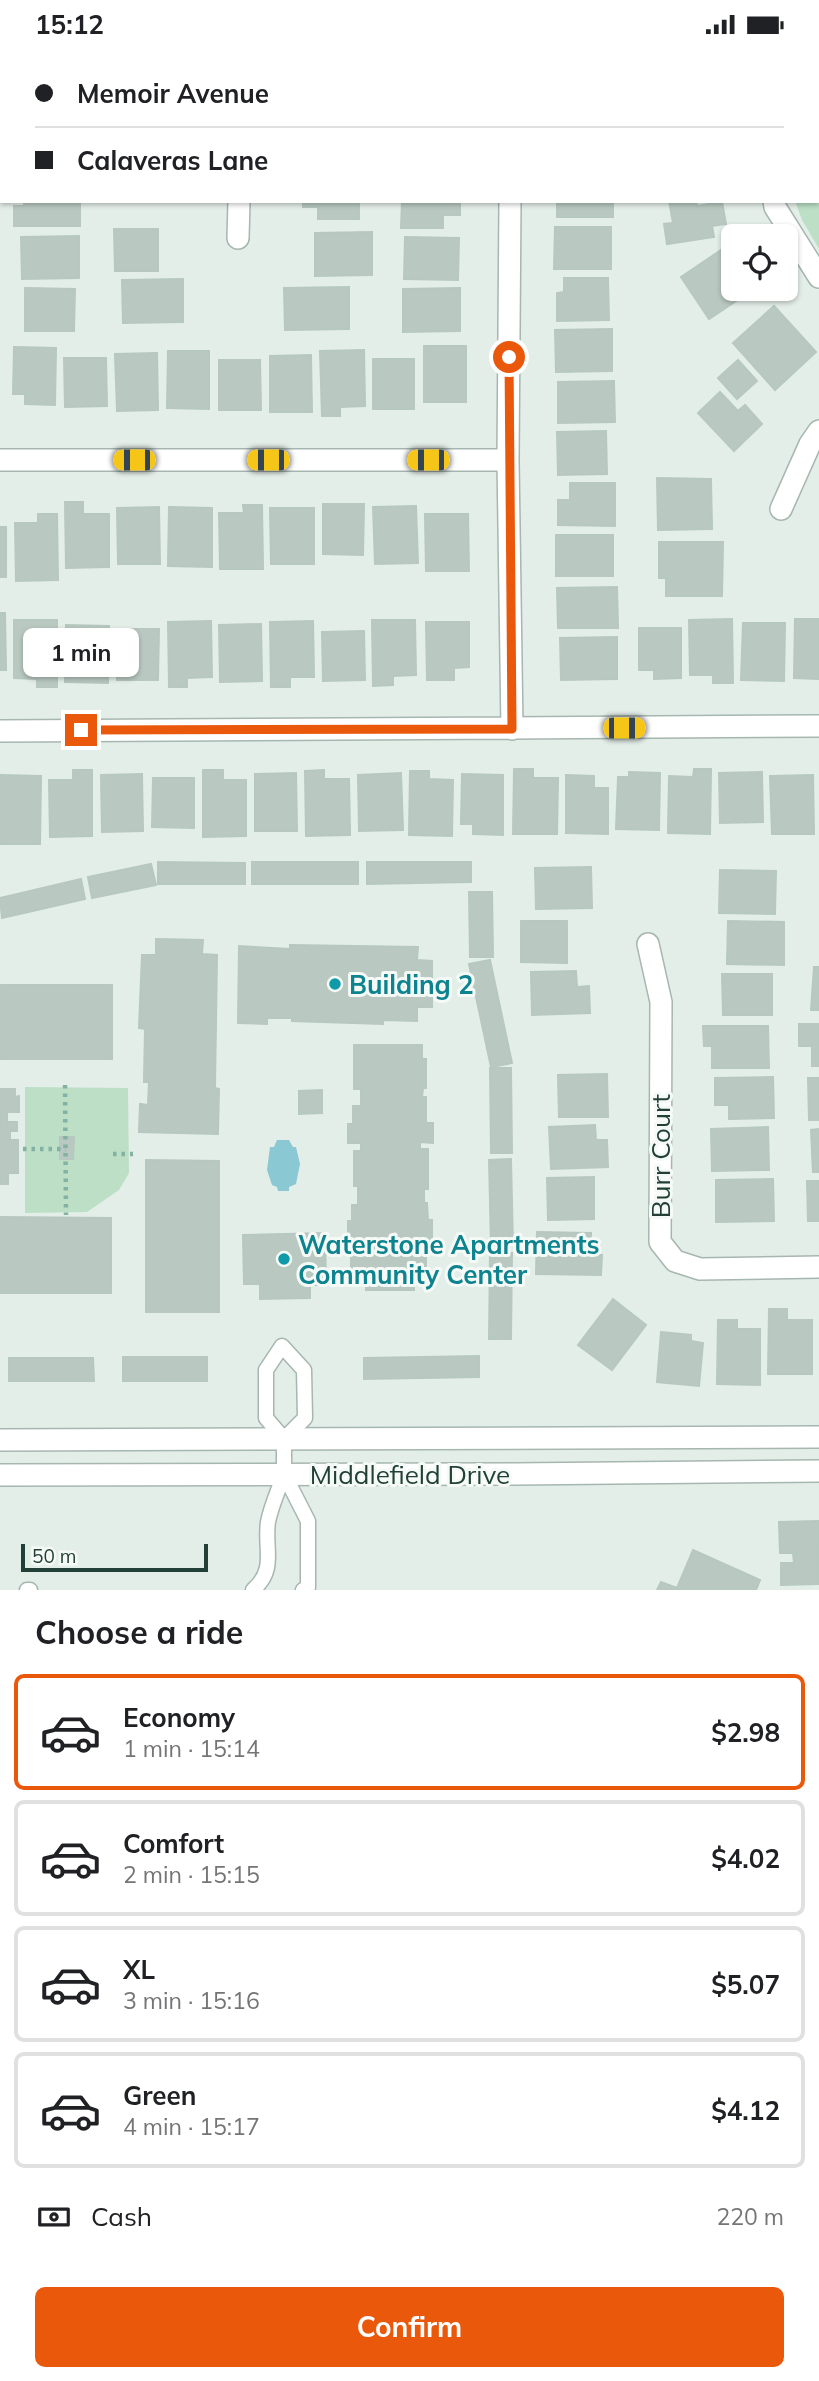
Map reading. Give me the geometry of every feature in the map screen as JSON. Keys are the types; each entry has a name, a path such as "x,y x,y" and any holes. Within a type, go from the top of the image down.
{"street":[{"path":"238,238 239,203"},
{"path":"510,203 512,729"},
{"path":"774,203 819,277"},
{"path":"780,509 810,444 819,431"},
{"path":"0,460 509,460"},
{"path":"0,731 819,726"},
{"name":"Burr Court","path":"648,944 661,1002 660,1242 675,1261 700,1269 819,1267"},
{"name":"Middlefield Drive","path":"0,1440 819,1437"},
{"name":"Middlefield Drive","path":"0,1475 819,1471"}],"lane":[{"path":"253,1590 264,1580 268,1568 268,1521 284,1474 284,1439 266,1418 266,1370 282,1346 304,1370 305,1418 284,1439"},
{"path":"284,1474 308,1521 308,1587 303,1590"}],"path":[{"path":"65,1085 66,1215"},
{"path":"23,1149 66,1149"},
{"path":"113,1154 133,1154"}],"green space":[{"path":"796,203 819,203 819,249"},
{"path":"25,1087 128,1088 129,1173 119,1190 87,1212 25,1213"}],"water":[{"path":"277,1140 289,1140 293,1147 296,1147 300,1164 296,1184 289,1187 289,1191 278,1191 277,1187 272,1185 267,1170 270,1147 274,1147"}],"building":[{"path":"24,203 80,203 80,226 14,226 14,206 24,206"},
{"path":"303,203 359,203 359,219 318,219 318,207 303,207"},
{"path":"402,203 460,203 460,215 443,215 443,228 401,228"},
{"path":"557,203 613,203 613,217 557,217"},
{"path":"669,203 696,203 697,206 722,203 726,224 712,226 714,237 667,244 664,224 673,223"},
{"path":"555,227 611,227 611,269 554,269"},
{"path":"114,229 158,229 158,271 115,271"},
{"path":"372,232 372,275 315,276 315,233"},
{"path":"79,236 79,278 22,279 21,237"},
{"path":"405,237 459,238 458,280 404,279"},
{"path":"721,250 721,301 736,301 709,319 681,277"},
{"path":"564,278 608,278 609,320 557,321 557,293 564,292"},
{"path":"183,279 183,322 123,323 122,280"},
{"path":"349,287 349,329 285,330 284,288"},
{"path":"25,288 75,289 74,331 25,331"},
{"path":"460,288 460,331 403,332 403,289"},
{"path":"774,306 816,352 775,390 733,343"},
{"path":"612,329 612,371 556,372 555,330"},
{"path":"424,346 466,346 466,402 424,402"},
{"path":"14,347 56,348 55,405 25,404 25,394 13,394"},
{"path":"364,350 365,406 340,407 340,416 322,416 320,351"},
{"path":"168,351 209,351 209,409 167,408"},
{"path":"157,353 158,410 117,411 115,354"},
{"path":"311,355 312,412 270,412 270,356"},
{"path":"64,358 106,358 107,406 65,407"},
{"path":"373,359 414,359 414,409 373,409"},
{"path":"219,360 260,360 261,410 219,410"},
{"path":"738,360 757,381 737,399 718,378"},
{"path":"614,381 615,422 558,423 558,382"},
{"path":"720,392 738,411 745,405 762,424 734,451 698,413"},
{"path":"606,431 607,474 558,475 557,432"},
{"path":"657,478 711,479 712,529 658,530"},
{"path":"570,483 615,483 615,526 558,525 558,500 570,500"},
{"path":"65,502 83,502 83,514 109,514 109,567 66,568"},
{"path":"323,504 364,504 363,555 323,554"},
{"path":"243,505 262,505 263,569 220,569 219,513 244,513"},
{"path":"416,506 418,563 375,564 373,507"},
{"path":"159,507 160,564 118,564 117,508"},
{"path":"169,507 212,508 212,567 168,566"},
{"path":"270,508 314,508 314,564 271,564"},
{"path":"38,514 57,514 58,580 16,581 15,523 38,523"},
{"path":"425,514 468,514 469,571 426,571"},
{"path":"0,527 6,527 6,577 0,577"},
{"path":"556,535 613,535 613,576 556,576"},
{"path":"659,542 723,542 722,596 666,596 666,578 659,578"},
{"path":"617,587 618,628 558,628 557,588"},
{"path":"0,613 5,613 6,670 0,670"},
{"path":"732,619 733,683 713,683 713,675 690,675 689,620"},
{"path":"795,619 819,619 819,679 794,678"},
{"path":"14,620 57,620 57,687 37,687 37,679 14,678"},
{"path":"372,620 415,620 416,675 393,676 393,685 373,686"},
{"path":"211,621 212,677 187,678 187,687 169,687 168,622"},
{"path":"313,621 314,677 290,677 290,687 271,687 270,622"},
{"path":"426,622 469,622 469,667 454,668 454,680 427,680"},
{"path":"743,623 785,623 784,681 741,680"},
{"path":"261,624 262,681 220,682 219,625"},
{"path":"66,625 109,626 108,683 65,682"},
{"path":"639,628 681,628 681,678 654,679 654,670 639,670"},
{"path":"117,629 159,629 158,680 117,680"},
{"path":"364,631 365,680 323,681 322,632"},
{"path":"617,637 617,679 561,680 560,638"},
{"path":"514,769 533,769 533,778 558,778 557,834 513,834"},
{"path":"694,769 711,769 710,834 668,833 669,776 693,777"},
{"path":"73,770 92,770 92,836 50,837 49,780 73,780"},
{"path":"203,770 223,770 223,780 246,780 246,836 203,837"},
{"path":"324,770 324,779 349,779 350,835 306,836 305,771"},
{"path":"410,771 429,771 429,779 453,780 452,836 409,835"},
{"path":"629,772 660,773 659,830 616,829 618,777 629,777"},
{"path":"762,772 763,822 720,823 719,773"},
{"path":"296,773 297,831 255,831 255,774"},
{"path":"401,773 403,830 359,831 358,775"},
{"path":"142,774 143,831 102,832 101,775"},
{"path":"462,774 503,775 503,835 473,834 473,824 461,824"},
{"path":"0,775 41,776 40,844 0,844"},
{"path":"566,775 594,776 594,788 608,788 608,834 566,833"},
{"path":"813,775 814,834 772,834 770,776"},
{"path":"153,778 194,778 194,828 152,827"},
{"path":"158,862 245,863 245,884 158,884"},
{"path":"252,862 358,862 358,884 252,884"},
{"path":"367,862 471,862 471,882 367,884"},
{"path":"151,864 156,885 92,898 88,877"},
{"path":"591,867 592,908 536,909 535,868"},
{"path":"720,870 776,871 775,914 719,913"},
{"path":"81,879 85,899 2,918 0,898"},
{"path":"469,892 492,892 493,957 470,957"},
{"path":"521,921 567,921 567,963 521,962"},
{"path":"728,921 784,922 784,965 727,964"},
{"path":"156,939 203,940 202,954 217,955 215,1088 219,1089 218,1134 139,1132 140,1104 148,1105 149,1082 144,1082 145,1029 139,1028 142,955 156,955"},
{"name":"Building 2","path":"290,945 418,947 417,960 432,961 432,1007 417,1007 417,1021 383,1020 383,1024 292,1021 292,1018 267,1018 267,1024 238,1023 239,946 290,949"},
{"path":"490,960 512,1063 491,1067 469,964"},
{"path":"814,967 819,967 819,1010 811,1010"},
{"path":"576,971 577,987 589,986 590,1013 532,1015 531,972"},
{"path":"722,974 772,974 772,1015 723,1015"},
{"path":"0,985 112,985 112,1059 0,1059"},
{"path":"799,1024 819,1024 819,1066 812,1066 812,1046 799,1046"},
{"path":"703,1026 768,1026 769,1068 712,1068 712,1046 704,1046"},
{"path":"354,1045 422,1045 422,1059 426,1059 426,1088 423,1088 422,1097 426,1097 426,1123 433,1123 433,1143 420,1142 420,1149 428,1149 428,1189 424,1189 424,1203 427,1203 428,1220 432,1220 432,1240 419,1240 419,1249 426,1249 426,1275 414,1275 414,1290 366,1290 366,1275 351,1276 351,1247 360,1247 360,1241 348,1241 348,1221 352,1221 352,1205 358,1205 358,1186 354,1186 354,1151 361,1151 361,1143 348,1143 348,1124 353,1124 353,1106 361,1106 361,1089 354,1089"},
{"path":"490,1068 511,1068 512,1153 491,1153"},
{"path":"607,1074 608,1117 559,1117 558,1075"},
{"path":"773,1077 774,1118 729,1119 729,1105 715,1105 715,1078"},
{"path":"808,1078 819,1078 819,1120 809,1120"},
{"path":"0,1089 15,1089 15,1097 19,1096 19,1112 7,1112 7,1122 17,1122 17,1131 10,1131 10,1140 18,1140 18,1173 8,1173 8,1184 0,1184"},
{"path":"322,1090 322,1113 299,1114 299,1091"},
{"path":"595,1125 596,1140 607,1140 608,1167 551,1169 549,1127"},
{"path":"768,1127 769,1170 712,1171 711,1129"},
{"path":"819,1129 819,1172 813,1172 811,1130"},
{"path":"60,1137 74,1137 73,1159 60,1159"},
{"path":"511,1159 513,1245 491,1245 489,1160"},
{"path":"146,1160 219,1161 219,1312 146,1312"},
{"path":"594,1177 594,1219 548,1220 547,1178"},
{"path":"773,1179 774,1221 716,1222 716,1180"},
{"path":"807,1181 819,1181 819,1221 808,1221"},
{"path":"0,1217 111,1218 111,1293 0,1293"},
{"path":"537,1232 591,1233 591,1255 602,1255 601,1275 536,1274"},
{"name":"Waterstone Apartments Community Center","path":"325,1233 326,1285 310,1285 310,1298 260,1299 260,1284 244,1284 243,1235"},
{"path":"490,1252 512,1253 511,1339 489,1339"},
{"path":"613,1299 646,1325 612,1370 578,1345"},
{"path":"769,1309 787,1309 787,1320 812,1320 812,1374 768,1374"},
{"path":"718,1320 737,1320 737,1329 760,1329 760,1385 717,1384"},
{"path":"661,1332 691,1335 691,1341 703,1343 699,1386 657,1382"},
{"path":"479,1356 479,1377 364,1379 364,1358"},
{"path":"123,1357 207,1357 207,1381 123,1381"},
{"path":"9,1358 93,1358 94,1381 9,1381"},
{"path":"819,1521 818,1584 781,1585 781,1563 794,1563 793,1553 780,1553 779,1522"},
{"path":"693,1550 760,1580 756,1590 657,1590 661,1582 677,1588"}],"place":[{"name":"Building 2","path":"335,984"},
{"name":"Waterstone Apartments Community Center","path":"284,1259"}],"route":[{"path":"81,730 512,729 509,357"}]}
